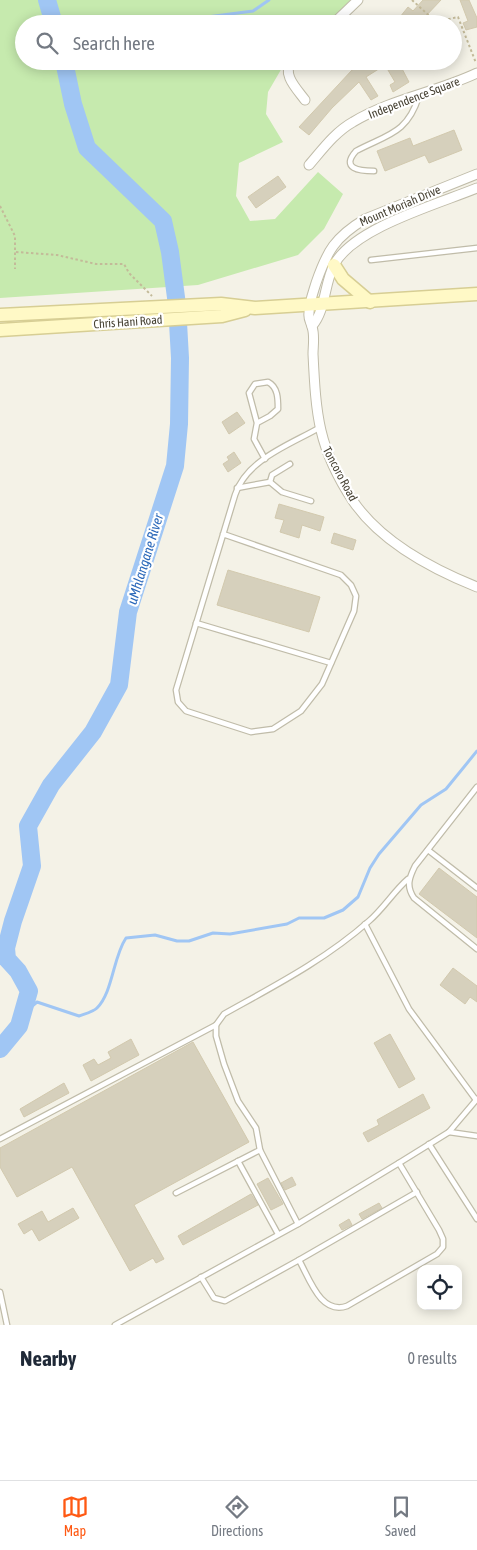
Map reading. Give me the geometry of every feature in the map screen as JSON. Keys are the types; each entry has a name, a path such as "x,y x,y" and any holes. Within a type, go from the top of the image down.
{"main road":[{"path":"334,265 343,279 370,302"},
{"name":"Chris Hani Road","path":"0,330 118,316 370,302 414,296 477,294"},
{"name":"Chris Hani Road","path":"0,315 118,316"}],"street":[{"path":"342,15 358,0"},
{"path":"288,70 288,74 305,100"},
{"name":"Independence Square","path":"309,165 331,140 352,123 378,109 477,73"},
{"name":"Mount Moriah Drive","path":"315,305 325,259 335,243 349,229 365,219 475,175"},
{"name":"Mount Moriah Drive","path":"315,305 340,254 361,236 477,186"},
{"name":"Toncoro Road","path":"315,305 312,326 315,407 319,428 326,453 354,502 388,538 431,565 477,587"}],"lane":[{"path":"374,171 353,168 350,161 351,156 356,151 402,128 418,96"},
{"path":"475,175 477,186"},
{"path":"371,260 477,248"},
{"path":"257,423 270,416 278,408 278,399 274,387 268,382 255,384 249,393 257,423 254,439 265,459"},
{"path":"223,534 341,575 352,585 356,596 354,611 322,684 301,712 273,729 251,732 186,711 178,702 176,690 196,623 223,534 237,488 244,477 265,459 319,428"},
{"path":"270,482 272,475 290,464"},
{"path":"237,488 270,482"},
{"path":"270,482 282,492 312,502"},
{"path":"196,623 331,663"},
{"path":"0,1139 216,1025 224,1014 323,958 365,924 408,879 428,850 477,788"},
{"path":"428,850 477,888"},
{"path":"408,879 409,891 414,898 477,949"},
{"path":"115,1325 298,1224 449,1132 477,1100 409,1009 365,924"},
{"path":"216,1025 216,1036 224,1064 238,1101 256,1128 260,1150 298,1224"},
{"path":"449,1132 477,1136"},
{"path":"429,1144 477,1219"},
{"path":"176,1193 260,1150"},
{"path":"238,1161 278,1234"},
{"path":"299,1260 320,1298 329,1307 338,1310 437,1254 442,1247 443,1239 399,1163"},
{"path":"201,1277 214,1298 225,1301 416,1192"},
{"path":"0,1292 7,1325"}],"path":[{"path":"412,0 428,15"},
{"path":"462,27 477,66"},
{"path":"0,206 14,236 16,252 15,269"},
{"path":"16,252 57,255 96,264 124,264 129,273 152,296"}],"green space":[{"path":"0,0 352,0 336,15 15,15 15,70 281,70 268,92 266,114 283,142 239,163 236,196 250,221 275,219 318,172 343,194 324,229 298,255 198,285 0,298"}],"building":[{"path":"423,0 441,0 427,15 402,15 408,7 413,11"},
{"path":"460,0 469,0 477,18 477,27 466,30 463,23 468,21"},
{"path":"352,70 377,70 366,77 378,96 371,100 359,82 332,108 309,135 299,127"},
{"path":"388,70 403,70 409,82 393,92 390,85 395,82"},
{"path":"454,130 462,150 429,163 425,155 385,171 377,151 410,138 413,146"},
{"path":"278,176 286,187 256,208 248,197"},
{"path":"237,412 245,423 229,434 222,422"},
{"path":"234,452 241,463 228,472 223,464 229,460 227,457"},
{"path":"279,504 324,517 320,531 302,525 299,538 280,532 284,520 275,518"},
{"path":"334,533 356,540 353,550 331,543"},
{"path":"228,570 320,597 309,632 217,605"},
{"path":"439,868 477,897 477,938 419,894"},
{"path":"453,968 477,986 477,1002 470,997 465,1004 440,985"},
{"path":"390,1034 415,1079 399,1088 374,1043"},
{"path":"131,1039 139,1055 91,1081 83,1065 94,1059 98,1065 111,1058 108,1052"},
{"path":"193,1042 249,1142 134,1205 164,1259 156,1263 153,1258 130,1271 72,1167 17,1197 0,1167 0,1148"},
{"path":"64,1083 69,1093 24,1117 20,1109"},
{"path":"423,1094 430,1108 368,1142 363,1133 379,1125 377,1120"},
{"path":"292,1177 296,1185 285,1190 281,1183"},
{"path":"268,1178 283,1204 271,1210 257,1184"},
{"path":"251,1194 258,1205 183,1245 178,1236"},
{"path":"379,1203 382,1208 362,1219 359,1214"},
{"path":"73,1208 79,1218 39,1241 32,1229 24,1234 18,1224 42,1211 48,1222"},
{"path":"349,1219 352,1225 342,1230 339,1225"}],"waterway":[{"name":"uMhlangane River","path":"47,0 51,15"},
{"path":"222,15 253,11 269,0"},
{"name":"uMhlangane River","path":"0,1049 19,1026 29,991 18,971 7,959 6,948 32,866 28,826 51,785 93,732 119,685 128,612 175,466 179,424 180,358 177,305 170,252 163,221 87,148 73,104 66,70"},
{"path":"23,1014 37,1002 79,1016 97,1008 110,984 118,955 126,938 155,935 177,941 189,941 213,933 230,934 287,924 299,918 324,918 343,910 358,897 370,868 379,854 421,805 446,789 477,751"}]}
